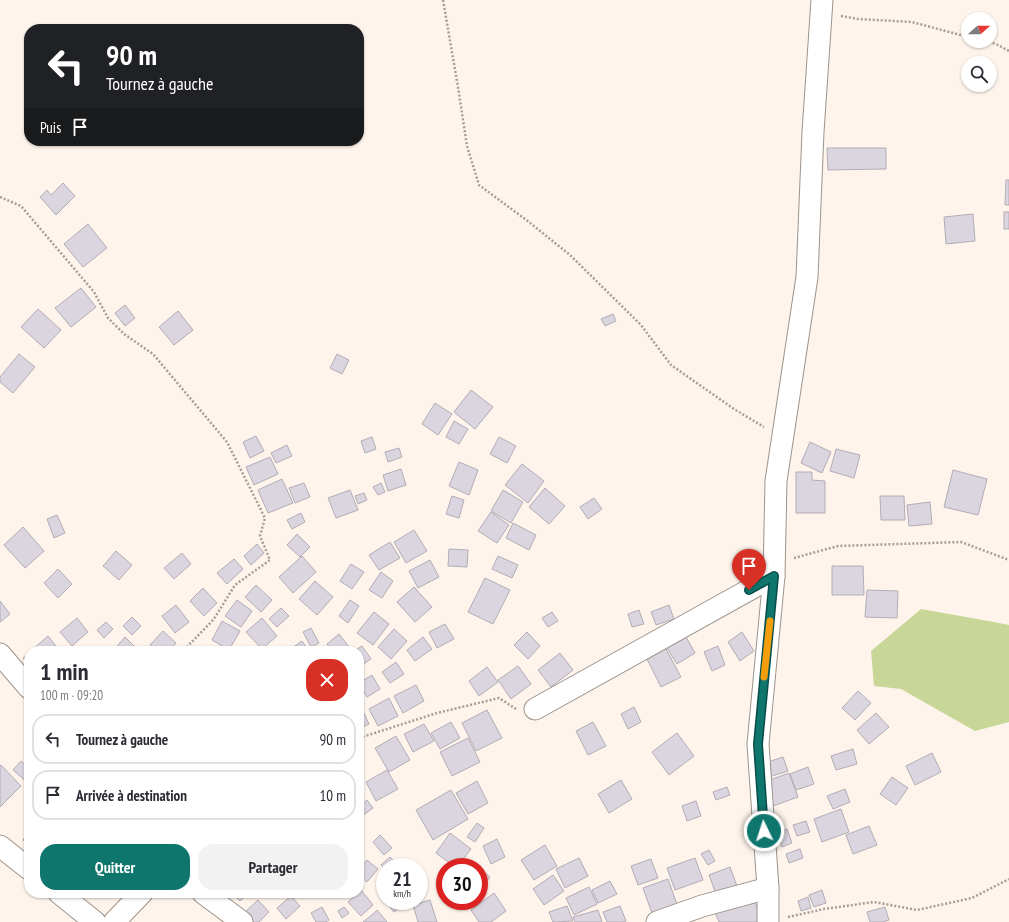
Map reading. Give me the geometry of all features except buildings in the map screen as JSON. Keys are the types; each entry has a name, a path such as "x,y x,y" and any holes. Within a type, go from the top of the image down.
{"street":[{"path":"768,922 768,888 758,744 774,571 776,481 807,277 821,7"},
{"path":"535,709 774,571"},
{"path":"0,654 24,682"},
{"path":"0,846 24,865"},
{"path":"657,922 702,906 768,888"},
{"path":"65,898 95,922"},
{"path":"114,922 137,898"},
{"path":"210,898 242,922"}],"path":[{"path":"443,0 467,146 479,185 570,255 641,325 672,365 734,409 782,438"},
{"path":"821,7 858,19 912,22 961,34"},
{"path":"997,45 1009,51"},
{"path":"0,197 22,206 94,292 108,318 124,334 153,354 227,442 265,518 260,536 270,560 235,585 214,619 188,646"},
{"path":"774,571 801,556 838,546 961,542 1009,560"},
{"path":"364,736 437,713 498,698 516,709 535,709"},
{"path":"768,922 824,909 874,902 917,910 972,898 1009,879"}],"green space":[{"path":"921,609 1009,625 1009,722 975,731 901,689 874,686 871,651"}],"slow traffic":[{"path":"764,677 770,621"}],"route":[{"path":"749,590 774,576 758,744 764,831"}]}
